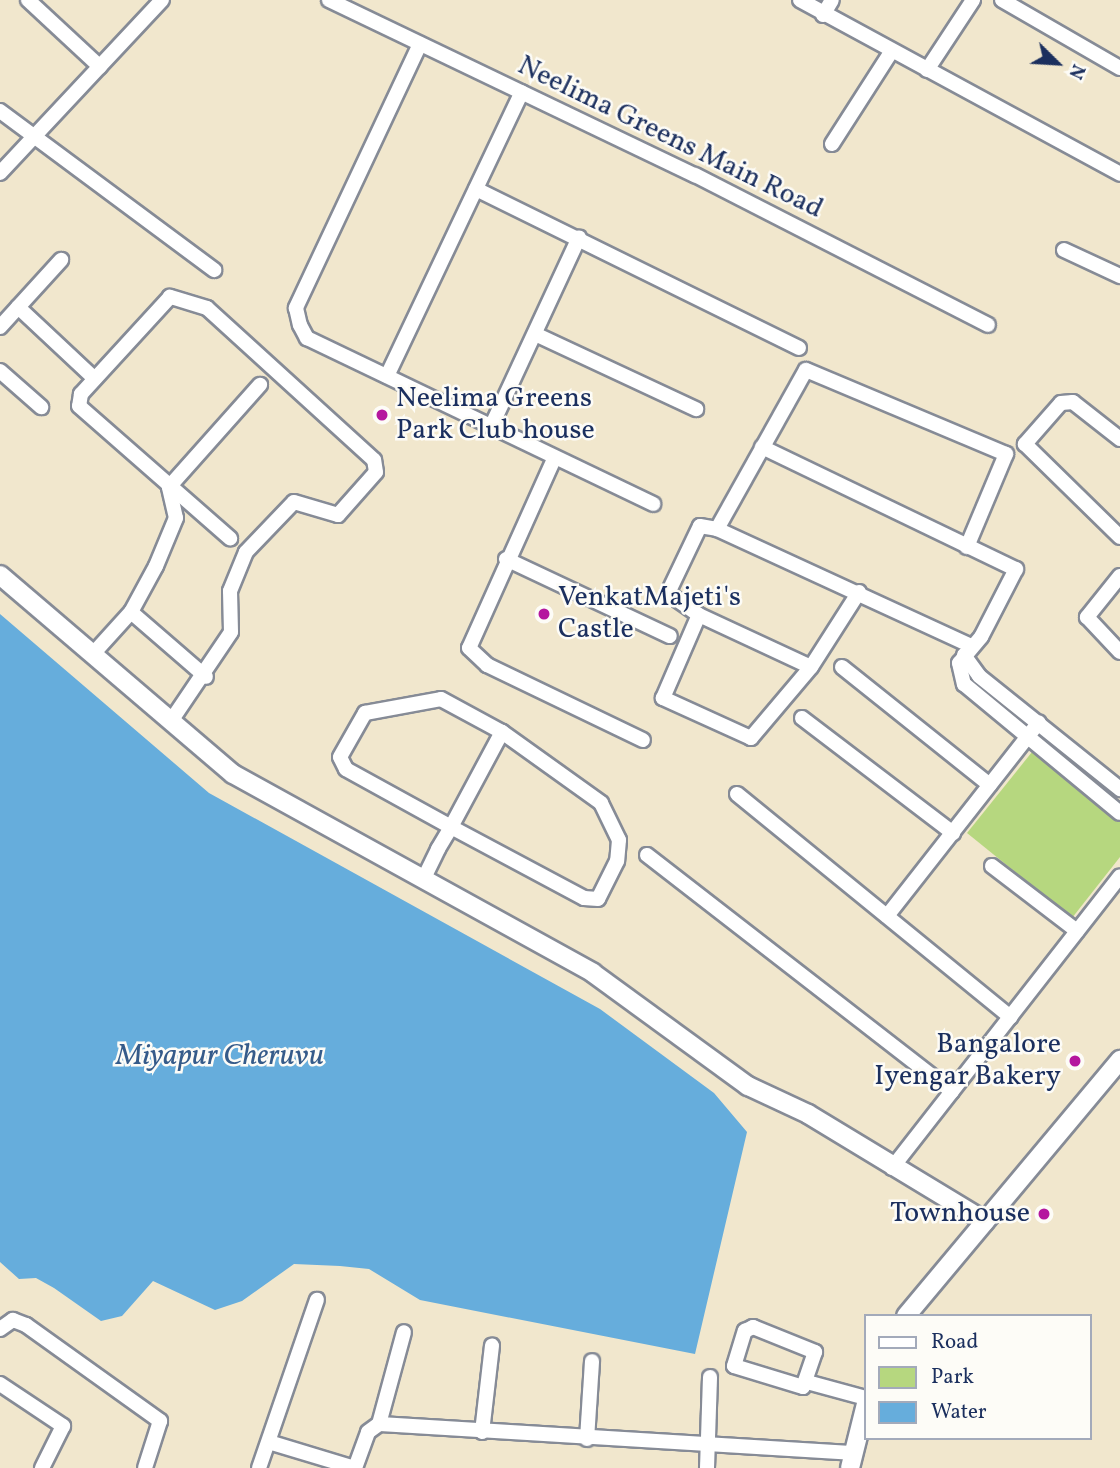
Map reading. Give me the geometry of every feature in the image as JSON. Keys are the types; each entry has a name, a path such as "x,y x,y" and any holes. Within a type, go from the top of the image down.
{"street":[{"path":"27,0 100,67"},
{"path":"0,173 162,0"},
{"name":"Neelima Greens Main Road","path":"329,0 522,92 988,325"},
{"path":"800,0 891,52 1120,174"},
{"path":"823,15 832,0"},
{"path":"927,70 973,0"},
{"path":"1002,0 1120,68"},
{"path":"420,44 296,308 307,338 554,459 653,504"},
{"path":"832,144 891,52"},
{"path":"387,376 522,92"},
{"path":"0,111 31,139 214,270"},
{"path":"476,189 579,237 799,348"},
{"path":"491,427 579,237"},
{"path":"1064,250 1120,276"},
{"path":"0,327 61,260"},
{"path":"171,721 206,677 231,632 230,591 246,552 294,502 338,516 370,482 374,460 207,308 183,296 170,297 78,400 84,414 230,538"},
{"path":"18,307 95,379"},
{"path":"535,334 696,409"},
{"path":"717,528 806,370 1001,452 1007,463 967,547"},
{"path":"0,371 41,407"},
{"path":"169,487 260,385"},
{"path":"1120,439 1073,402 1061,403 1025,444 1120,537"},
{"path":"762,447 967,547 1014,567 1018,575 981,637 966,650 959,663 968,689 1120,813"},
{"path":"554,459 471,635 474,657 643,740"},
{"path":"92,655 131,612 176,518 169,487"},
{"path":"811,667 675,603 669,587 700,526 717,528 859,592 966,650 979,676 1120,789"},
{"path":"506,559 670,636"},
{"path":"0,575 233,774 593,973 748,1086 808,1114 892,1168 985,1221"},
{"path":"1120,576 1087,617 1120,652"},
{"path":"699,615 663,695 666,701 756,738 811,667 859,592"},
{"path":"131,612 206,677"},
{"path":"842,667 990,785"},
{"path":"441,699 502,732 601,803 619,840 617,861 598,899 584,898 451,827 346,769 340,757 365,713 441,699"},
{"path":"802,718 953,833"},
{"path":"887,916 1039,722"},
{"path":"424,878 502,732"},
{"path":"737,794 1010,1017"},
{"path":"647,855 951,1092"},
{"path":"992,866 1077,931"},
{"path":"892,1168 1120,876"},
{"path":"908,1314 1120,1060"},
{"path":"259,1468 272,1443 317,1300"},
{"path":"0,1329 13,1320 26,1325 160,1421 145,1468"},
{"path":"747,1328 812,1349 807,1382 798,1389 734,1366 747,1328"},
{"path":"272,1443 355,1468 368,1432 379,1424 404,1332"},
{"path":"482,1432 492,1346"},
{"path":"587,1439 592,1361"},
{"path":"707,1468 710,1377"},
{"path":"807,1382 864,1397"},
{"path":"0,1384 62,1426 42,1468"},
{"path":"0,1390 55,1431 56,1440 36,1468"},
{"path":"379,1424 851,1461 864,1412"}],"green space":[{"path":"1032,752 1120,822 1120,857 1072,918 967,833"}],"water":[{"name":"Miyapur Cheruvu","path":"0,614 209,793 600,1009 714,1093 747,1132 695,1354 420,1300 369,1269 340,1266 294,1264 242,1301 215,1310 153,1281 122,1316 101,1321 36,1278 19,1279 0,1262"}],"place":[{"name":"Neelima Greens Park Club house","path":"382,415"},
{"name":"VenkatMajeti's Castle","path":"544,614"},
{"name":"Bangalore Iyengar Bakery","path":"1075,1061"},
{"name":"Townhouse","path":"1044,1214"}]}
